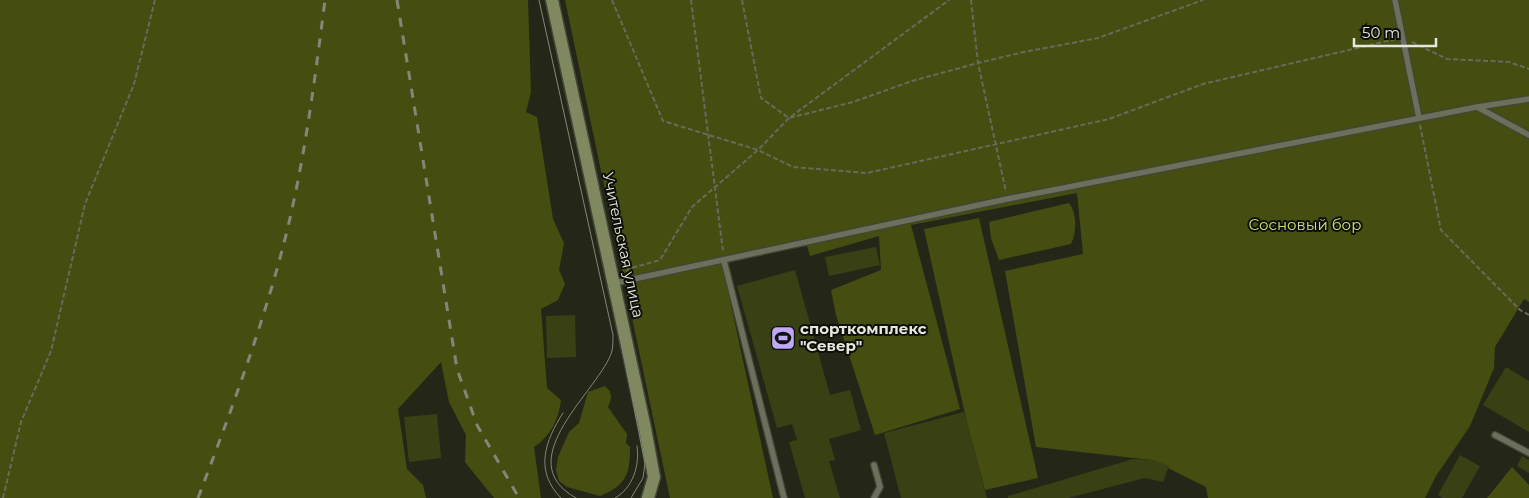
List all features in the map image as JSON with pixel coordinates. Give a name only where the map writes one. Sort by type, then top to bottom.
[{"type":"main road","name":"Учительская улица","points":[[552,0],[619,282],[654,478],[652,496]]},
{"type":"lane","points":[[1395,0],[1419,118]]},
{"type":"lane","points":[[619,282],[1007,199],[1476,106],[1529,100]]},
{"type":"lane","points":[[1476,106],[1529,135]]},
{"type":"lane","points":[[724,261],[784,498]]},
{"type":"lane","points":[[1495,435],[1529,453]]},
{"type":"lane","points":[[874,465],[880,487],[874,498]]},
{"type":"path","points":[[3,498],[21,422],[51,351],[85,204],[134,84],[155,0]]},
{"type":"path","points":[[612,0],[664,121],[758,150],[793,167],[867,173],[1109,119],[1203,84],[1402,37],[1447,59],[1509,62],[1529,69]]},
{"type":"path","points":[[691,0],[724,261]]},
{"type":"path","points":[[742,0],[761,98],[789,118],[853,102],[912,81],[978,63],[1098,38],[1203,0]]},
{"type":"path","points":[[619,282],[628,268],[660,260],[692,206],[758,150],[789,118],[949,0]]},
{"type":"path","points":[[971,0],[978,63],[1007,199]]},
{"type":"path","points":[[1419,118],[1441,230],[1520,310],[1529,316]]},
{"type":"green space","points":[[0,0],[528,0],[531,92],[526,112],[537,117],[553,219],[564,243],[559,270],[565,284],[558,300],[541,309],[547,388],[561,400],[553,427],[545,438],[534,447],[541,498],[494,498],[465,462],[466,435],[449,402],[441,362],[398,409],[407,469],[423,485],[426,498],[0,498]]},
{"type":"green space","name":"Сосновый бор","points":[[565,0],[1529,0],[1529,302],[1524,299],[1495,347],[1494,368],[1470,426],[1436,476],[1425,498],[1208,498],[1206,487],[1152,460],[1036,447],[1005,271],[1083,254],[1077,193],[911,225],[960,409],[875,435],[836,315],[831,290],[881,270],[879,236],[810,256],[807,246],[729,259],[722,264],[773,498],[670,498]]},
{"type":"green space","points":[[1069,203],[1074,212],[1075,223],[1071,244],[999,260],[991,238],[989,222]]},
{"type":"green space","points":[[979,218],[1038,478],[985,490],[967,423],[924,229]]},
{"type":"green space","points":[[605,386],[611,396],[608,407],[627,434],[626,443],[630,447],[630,457],[625,478],[616,488],[600,496],[567,487],[559,481],[556,470],[558,457],[569,432],[579,423],[588,392]]},
{"type":"green space","points":[[1512,467],[1529,485],[1529,498],[1487,498]]},
{"type":"building","points":[[876,247],[880,265],[829,276],[825,257]]},
{"type":"building","name":"спорткомплекс \"Север\"","points":[[795,270],[830,395],[850,390],[861,430],[829,439],[835,460],[829,461],[840,498],[805,498],[789,442],[797,440],[792,424],[777,428],[737,286]]},
{"type":"building","points":[[575,315],[576,357],[547,358],[546,316]]},
{"type":"building","points":[[1506,367],[1529,381],[1529,432],[1483,405]]},
{"type":"building","points":[[964,412],[987,498],[901,498],[884,433]]},
{"type":"building","points":[[437,414],[441,458],[409,462],[404,417]]},
{"type":"building","points":[[1460,455],[1480,466],[1462,498],[1443,498],[1438,495]]},
{"type":"building","points":[[1522,456],[1529,460],[1529,473],[1517,466]]},
{"type":"building","points":[[1133,459],[1154,460],[1169,466],[1163,482],[1145,478],[1068,498],[1008,498],[1008,496]]},
{"type":"tram line","points":[[539,0],[613,335],[612,351],[604,367],[564,424],[554,445],[551,464],[557,482],[576,498]]},
{"type":"tram line","points":[[618,327],[645,463],[643,478],[631,498]]},
{"type":"tram line","points":[[561,498],[547,477],[545,456],[551,434],[563,413]]},
{"type":"tram line","points":[[615,498],[631,482],[634,475],[638,453],[637,446]]},
{"type":"railway","points":[[198,498],[252,349],[280,258],[307,130],[325,0]]},
{"type":"railway","points":[[397,0],[457,369],[477,425],[519,498]]},
{"type":"place","name":"спорткомплекс \"Север\"","points":[[783,338]]}]
